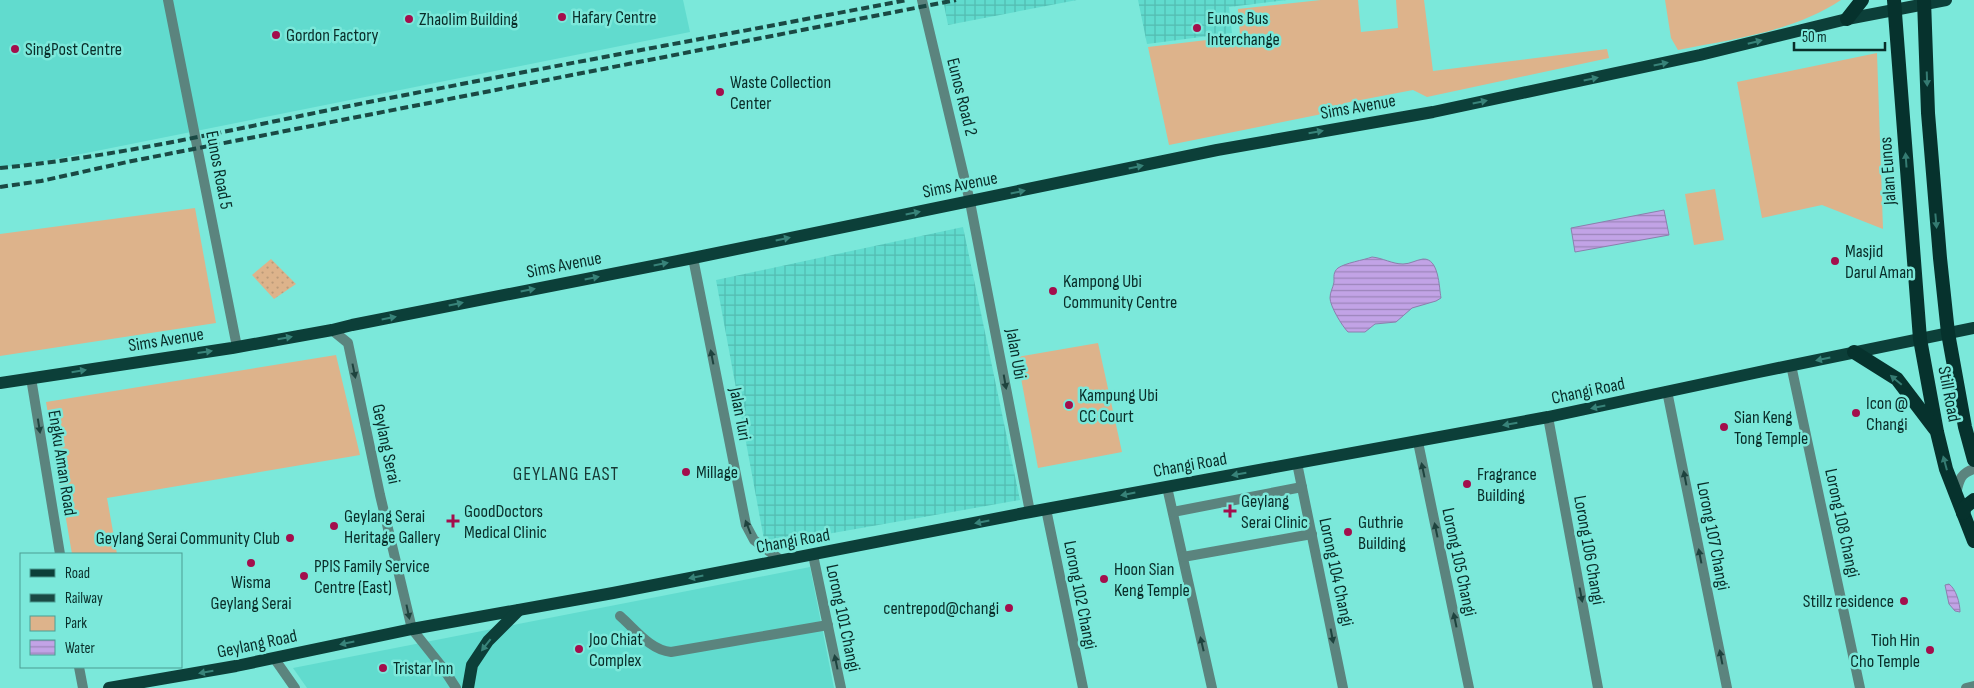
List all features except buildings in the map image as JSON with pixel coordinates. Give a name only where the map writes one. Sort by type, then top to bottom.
[{"type":"highway","points":[[1847,19],[1862,0]]},
{"type":"highway","points":[[1924,2],[1932,172],[1948,333]]},
{"type":"highway","name":"Jalan Eunos","points":[[1894,4],[1920,339]]},
{"type":"highway","name":"Still Road","points":[[1948,333],[1965,427],[1974,460]]},
{"type":"highway","name":"Still Road","points":[[1920,339],[1937,432],[1946,468],[1974,540]]},
{"type":"highway","points":[[1854,352],[1897,379],[1937,432]]},
{"type":"highway","points":[[1963,513],[1966,506],[1974,500]]},
{"type":"main road","name":"Sims Avenue","points":[[0,383],[237,347],[332,330],[970,202],[1217,150],[1432,112],[1521,94],[1700,55],[1847,19],[1894,4],[1946,0]]},
{"type":"main road","name":"Changi Road","points":[[412,629],[782,561],[1046,509],[1548,418],[1667,391],[1974,328]]},
{"type":"main road","points":[[468,688],[472,665],[488,641],[519,610]]},
{"type":"main road","name":"Geylang Road","points":[[109,688],[274,658],[412,629]]},
{"type":"street","name":"Eunos Road 5","points":[[168,0],[237,347]]},
{"type":"street","name":"Eunos Road 2","points":[[922,0],[970,202]]},
{"type":"street","name":"Jalan Ubi","points":[[970,202],[1030,512]]},
{"type":"street","name":"Jalan Turi","points":[[693,258],[746,525],[754,540],[782,561]]},
{"type":"street","name":"Geylang Serai","points":[[332,330],[348,343],[380,495],[412,629]]},
{"type":"street","name":"Lorong 108 Changi","points":[[1791,365],[1860,688]]},
{"type":"street","name":"Engku Aman Road","points":[[31,378],[60,553]]},
{"type":"street","name":"Lorong 107 Changi","points":[[1667,391],[1727,688]]},
{"type":"street","name":"Lorong 106 Changi","points":[[1548,418],[1598,688]]},
{"type":"street","name":"Lorong 105 Changi","points":[[1418,442],[1469,688]]},
{"type":"street","name":"Lorong 104 Changi","points":[[1297,463],[1343,688]]},
{"type":"street","points":[[1956,494],[1960,477],[1974,469]]},
{"type":"street","points":[[1168,487],[1212,688]]},
{"type":"street","points":[[1173,512],[1302,487]]},
{"type":"street","name":"Lorong 102 Changi","points":[[1046,509],[1083,688]]},
{"type":"street","points":[[1183,557],[1312,534]]},
{"type":"street","name":"Lorong 101 Changi","points":[[813,555],[841,688]]},
{"type":"street","points":[[620,616],[649,644],[660,651],[671,652],[828,625]]},
{"type":"street","points":[[412,629],[443,668],[456,688]]},
{"type":"street","points":[[274,658],[295,688]]},
{"type":"street","points":[[79,668],[83,688]]},
{"type":"street","points":[[1966,688],[1974,686]]},
{"type":"shaded area","points":[[0,0],[683,0],[690,32],[56,159],[0,168]]},
{"type":"shaded area","points":[[943,0],[1077,0],[948,25]]},
{"type":"shaded area","name":"Eunos Bus Interchange","points":[[1138,0],[1287,0],[1229,7],[1232,33],[1147,44]]},
{"type":"shaded area","points":[[963,227],[1020,500],[765,545],[716,280]]},
{"type":"shaded area","points":[[810,567],[834,688],[307,688],[293,668]]},
{"type":"green space","points":[[1321,0],[1358,0],[1361,32],[1398,28],[1396,0],[1424,0],[1433,71],[1607,49],[1609,58],[1427,97],[1413,90],[1345,103],[1327,113],[1169,145],[1148,47],[1240,36],[1238,9]]},
{"type":"green space","points":[[1665,0],[1841,0],[1803,20],[1783,27],[1741,38],[1678,50],[1671,38]]},
{"type":"green space","points":[[1877,53],[1883,229],[1822,205],[1762,218],[1737,82]]},
{"type":"green space","points":[[1715,189],[1724,240],[1694,245],[1685,194]]},
{"type":"green space","points":[[195,208],[216,323],[0,356],[0,234]]},
{"type":"green space","points":[[271,259],[296,284],[274,299],[252,275]]},
{"type":"green space","name":"Kampung Ubi CC Court","points":[[1098,343],[1122,452],[1038,468],[1017,357]]},
{"type":"green space","points":[[336,355],[360,455],[107,498],[117,553],[72,553],[46,402]]},
{"type":"water","points":[[1664,210],[1669,235],[1575,252],[1571,228]]},
{"type":"water","points":[[1372,257],[1403,264],[1423,259],[1428,260],[1435,268],[1441,298],[1412,308],[1396,322],[1375,324],[1365,332],[1348,332],[1337,316],[1331,302],[1330,296],[1334,276],[1336,270],[1341,266]]},
{"type":"water","points":[[1949,584],[1957,596],[1960,612],[1955,611],[1949,604],[1945,585]]},
{"type":"railway","points":[[0,168],[93,156],[185,140],[436,89],[907,0]]},
{"type":"railway","points":[[0,187],[41,181],[132,161],[956,0]]},
{"type":"place","name":"Hafary Centre","points":[[562,17]]},
{"type":"place","name":"Zhaolim Building","points":[[409,19]]},
{"type":"place","name":"Eunos Bus Interchange","points":[[1197,28]]},
{"type":"place","name":"Gordon Factory","points":[[276,35]]},
{"type":"place","name":"SingPost Centre","points":[[15,49]]},
{"type":"place","name":"Waste Collection Center","points":[[720,92]]},
{"type":"place","name":"Masjid Darul Aman","points":[[1835,261]]},
{"type":"place","name":"Kampong Ubi Community Centre","points":[[1053,291]]},
{"type":"place","name":"Kampung Ubi CC Court","points":[[1069,405]]},
{"type":"place","name":"Icon @ Changi","points":[[1856,413]]},
{"type":"place","name":"Sian Keng Tong Temple","points":[[1724,427]]},
{"type":"place","name":"Millage","points":[[686,472]]},
{"type":"place","name":"Fragrance Building","points":[[1467,484]]},
{"type":"place","name":"Geylang Serai Clinic","points":[[1230,511]]},
{"type":"place","name":"GoodDoctors Medical Clinic","points":[[453,521]]},
{"type":"place","name":"Geylang Serai Heritage Gallery","points":[[334,526]]},
{"type":"place","name":"Guthrie Building","points":[[1348,532]]},
{"type":"place","name":"Geylang Serai Community Club","points":[[290,538]]},
{"type":"place","name":"Wisma Geylang Serai","points":[[251,563]]},
{"type":"place","name":"PPIS Family Service Centre (East)","points":[[304,576]]},
{"type":"place","name":"Hoon Sian Keng Temple","points":[[1104,579]]},
{"type":"place","name":"Stillz residence","points":[[1904,601]]},
{"type":"place","name":"centrepod@changi","points":[[1009,608]]},
{"type":"place","name":"Joo Chiat Complex","points":[[579,649]]},
{"type":"place","name":"Tioh Hin Cho Temple","points":[[1930,650]]},
{"type":"place","name":"Tristar Inn","points":[[383,668]]},
{"type":"district","name":"GEYLANG EAST","points":[[566,474]]}]
